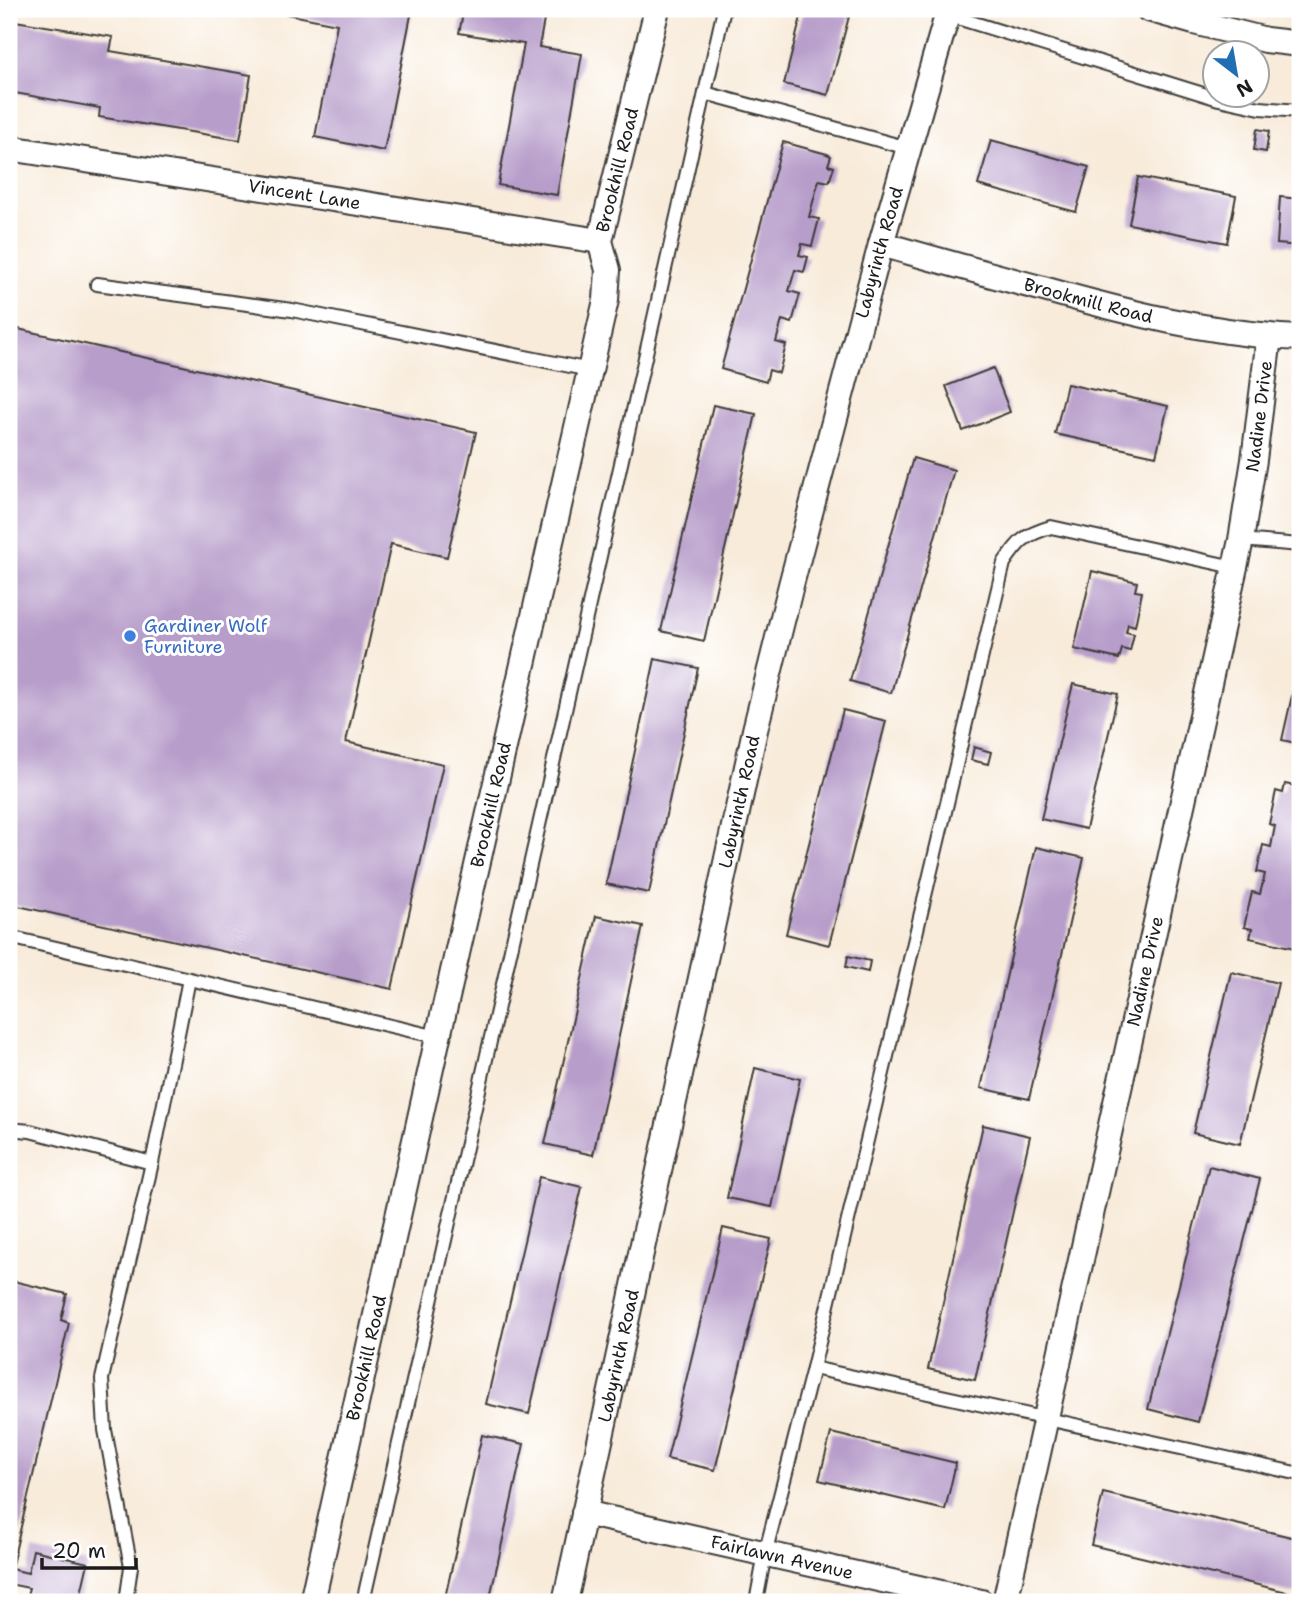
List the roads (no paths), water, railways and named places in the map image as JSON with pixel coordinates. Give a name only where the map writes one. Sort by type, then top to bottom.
[{"type":"street","name":"Brookhill Road","points":[[312,1602],[590,370],[607,290],[608,270],[600,241],[657,9]]},
{"type":"street","points":[[1148,9],[1266,40],[1300,44]]},
{"type":"street","name":"Labyrinth Road","points":[[565,1602],[755,730],[881,244],[948,12]]},
{"type":"street","name":"Vincent Lane","points":[[9,148],[600,241]]},
{"type":"street","name":"Brookmill Road","points":[[881,244],[1145,317],[1269,337],[1300,338]]},
{"type":"street","name":"Nadine Drive","points":[[1005,1602],[1241,540],[1269,337]]},
{"type":"street","name":"Fairlawn Avenue","points":[[584,1513],[981,1602]]},
{"type":"lane","points":[[363,1602],[724,9]]},
{"type":"lane","points":[[948,12],[1219,99],[1260,108],[1300,111]]},
{"type":"lane","points":[[705,93],[908,148]]},
{"type":"lane","points":[[97,284],[292,310],[590,370]]},
{"type":"lane","points":[[756,1602],[765,1554],[813,1368],[1004,563],[1016,546],[1031,533],[1051,527],[1234,567]]},
{"type":"lane","points":[[1241,540],[1300,545]]},
{"type":"lane","points":[[9,937],[438,1037]]},
{"type":"lane","points":[[126,1602],[131,1567],[105,1430],[102,1380],[152,1163],[189,979]]},
{"type":"lane","points":[[9,1129],[30,1131],[152,1163]]},
{"type":"lane","points":[[813,1368],[1300,1474]]},
{"type":"place","name":"Gardiner Wolf Furniture","points":[[130,636]]}]
